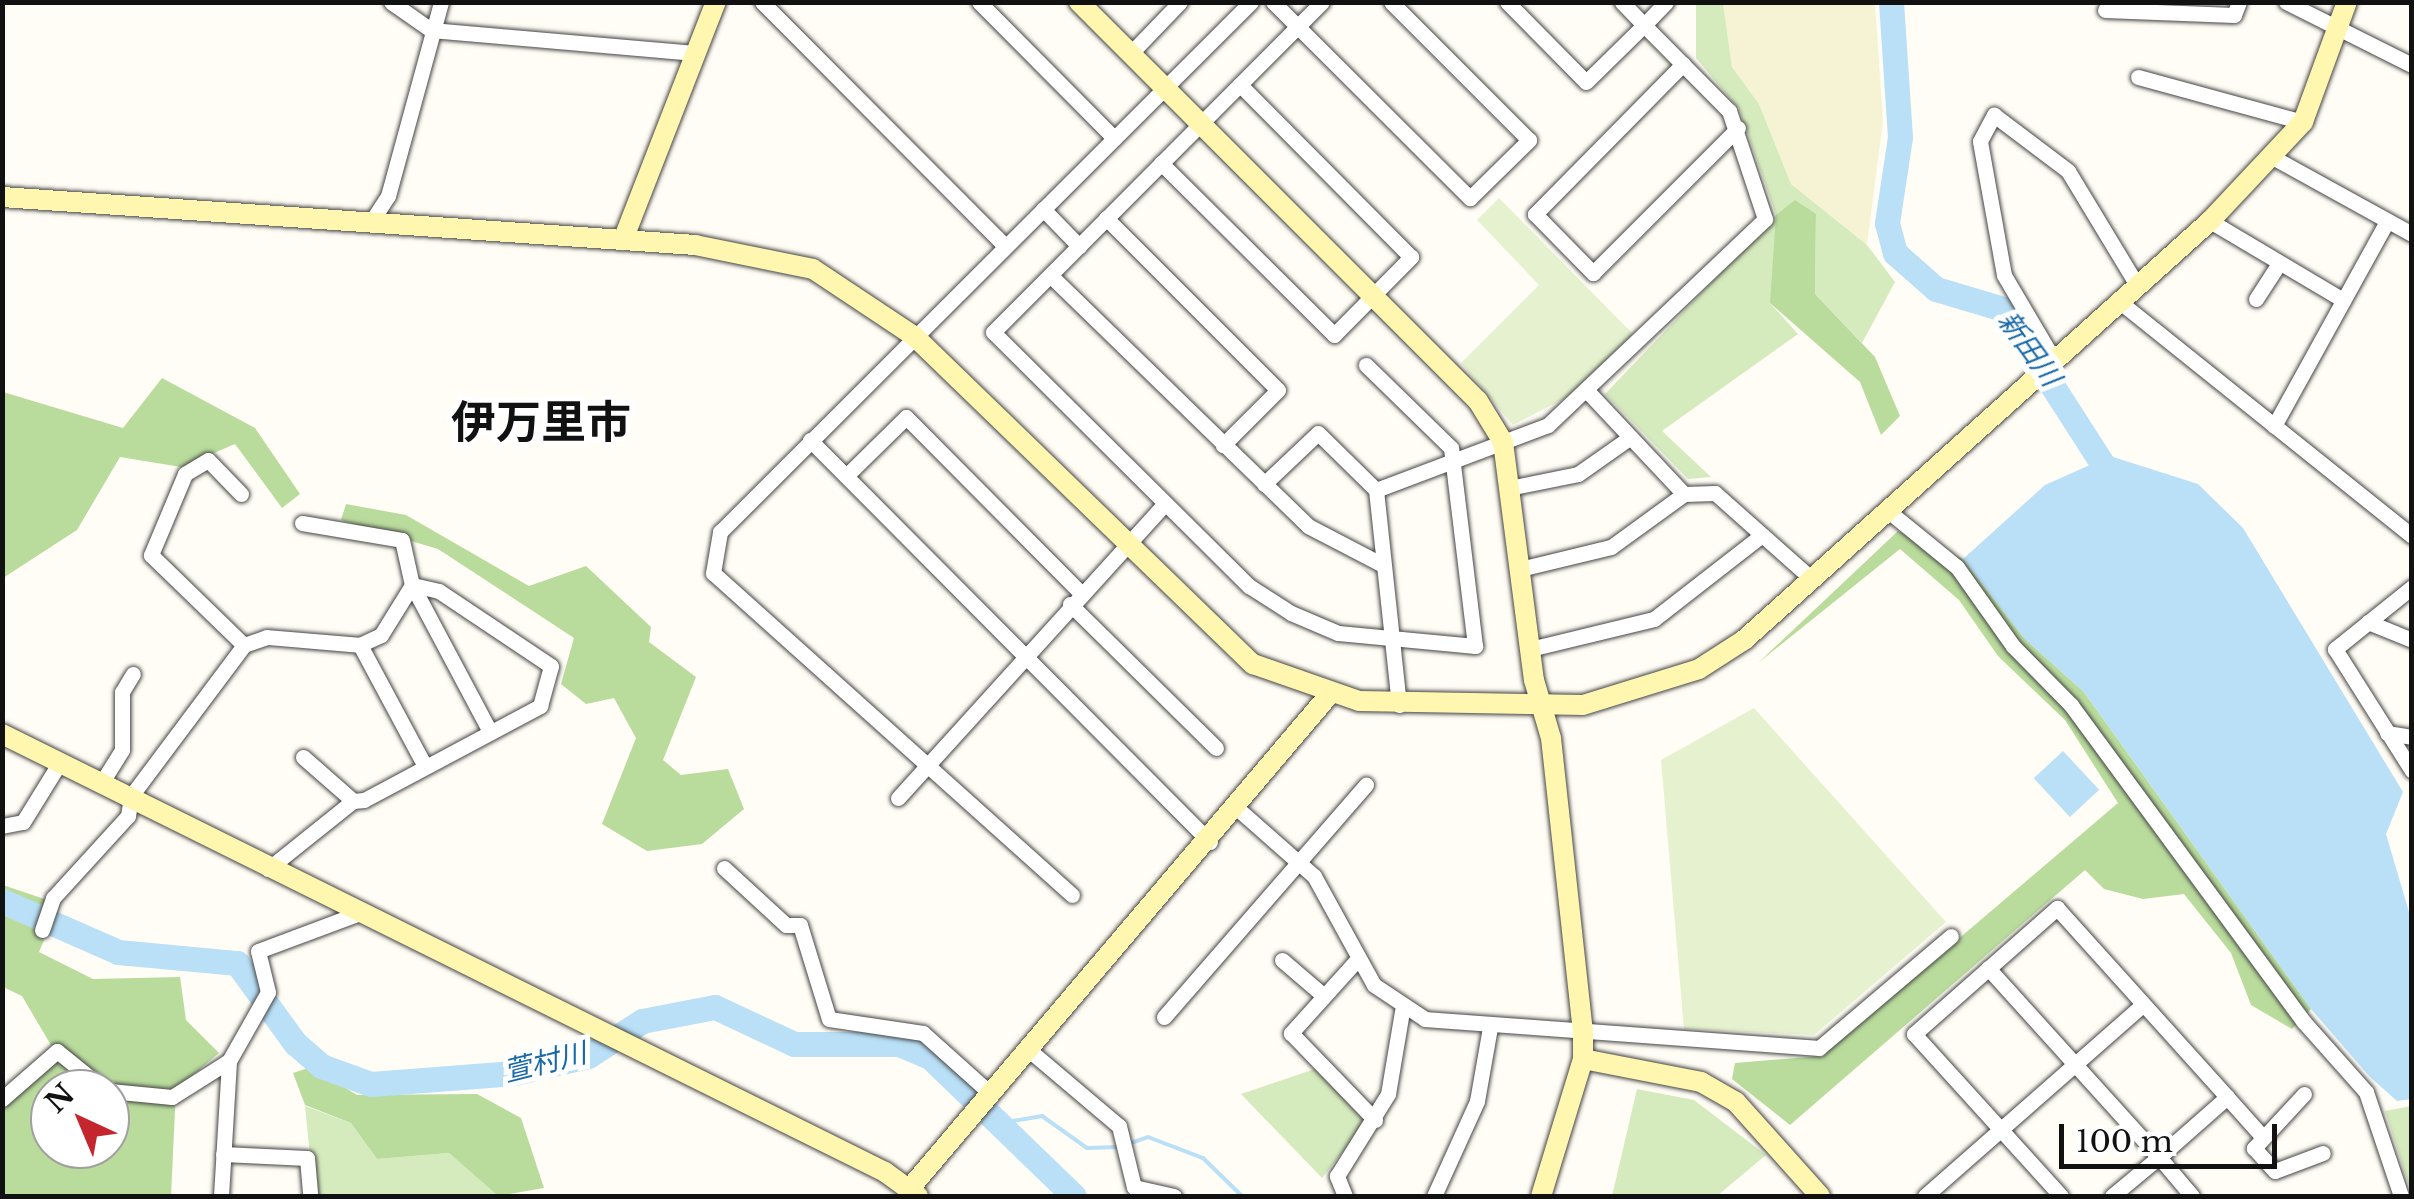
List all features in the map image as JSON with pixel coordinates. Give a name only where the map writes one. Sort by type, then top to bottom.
[{"type":"street","points":[[391,2],[431,30],[695,52]]},
{"type":"street","points":[[370,222],[388,196],[441,2]]},
{"type":"street","points":[[623,240],[716,2]]},
{"type":"street","points":[[762,2],[1005,246]]},
{"type":"street","points":[[980,2],[1114,138]]},
{"type":"street","points":[[1078,2],[1478,401],[1504,442],[1582,1031],[1583,1059],[1541,1196]]},
{"type":"street","points":[[1130,54],[1174,9],[1156,2]]},
{"type":"street","points":[[1072,896],[929,762],[713,573],[720,532],[1251,2]]},
{"type":"street","points":[[1272,2],[1470,198],[1529,140],[1390,2]]},
{"type":"street","points":[[1322,2],[993,332],[1165,504],[1291,613],[1390,642],[1475,646],[1454,460],[1366,365]]},
{"type":"street","points":[[1506,2],[1586,82],[1666,2]]},
{"type":"street","points":[[1376,490],[1504,442],[1590,394],[1765,219],[1738,128],[1622,2]]},
{"type":"street","points":[[2105,10],[2234,15],[2239,2]]},
{"type":"street","points":[[2286,2],[2344,27],[2412,65]]},
{"type":"street","points":[[2,197],[748,250],[813,269],[914,336],[1126,546],[1253,664],[1329,695],[1399,705],[1541,705],[1642,691],[1699,669],[1812,579],[2276,159],[2304,122],[2344,27],[2347,2]]},
{"type":"street","points":[[1683,64],[1535,214],[1593,272],[1738,128]]},
{"type":"street","points":[[2138,77],[2304,122]]},
{"type":"street","points":[[1161,164],[1334,335],[1412,257],[1240,84]]},
{"type":"street","points":[[2054,360],[2004,275],[1980,141],[1994,115],[2068,171],[2138,285]]},
{"type":"street","points":[[2276,159],[2412,234]]},
{"type":"street","points":[[1043,209],[1079,246]]},
{"type":"street","points":[[1106,218],[1278,390],[1223,445]]},
{"type":"street","points":[[2210,220],[2278,265],[2343,300]]},
{"type":"street","points":[[2274,426],[2387,221]]},
{"type":"street","points":[[2256,299],[2278,265]]},
{"type":"street","points":[[1050,274],[1308,526],[1382,564]]},
{"type":"street","points":[[2120,302],[2407,533],[2412,514]]},
{"type":"street","points":[[1590,394],[1684,494]]},
{"type":"street","points":[[846,476],[906,417],[1216,748]]},
{"type":"street","points":[[1264,484],[1318,432],[1376,490],[1399,705]]},
{"type":"street","points":[[1509,488],[1578,474],[1629,438]]},
{"type":"street","points":[[810,440],[1210,842]]},
{"type":"street","points":[[241,494],[208,460],[185,474],[152,554],[244,645]]},
{"type":"street","points":[[1520,569],[1612,546],[1684,494],[1715,493],[1812,579]]},
{"type":"street","points":[[898,798],[1023,653],[1165,504]]},
{"type":"street","points":[[1887,510],[1957,567],[2013,646],[2071,705],[2303,1021],[2366,1092],[2401,1196]]},
{"type":"street","points":[[302,523],[402,540],[412,585],[490,732]]},
{"type":"street","points":[[1530,649],[1654,619],[1762,535]]},
{"type":"street","points":[[42,930],[53,898],[128,816],[131,796],[244,645],[267,637],[360,645],[381,635],[412,585]]},
{"type":"street","points":[[268,870],[352,801],[540,706],[551,666],[439,591],[412,585]]},
{"type":"street","points":[[2412,588],[2335,649],[2412,771]]},
{"type":"street","points":[[2368,622],[2412,640]]},
{"type":"street","points":[[360,645],[425,766]]},
{"type":"street","points":[[102,782],[122,750],[122,692],[133,674]]},
{"type":"street","points":[[2,734],[914,1192],[968,1120],[1210,842],[1329,695]]},
{"type":"street","points":[[2386,733],[2412,737]]},
{"type":"street","points":[[303,756],[352,801]]},
{"type":"street","points":[[2,826],[23,822],[60,762]]},
{"type":"street","points":[[1164,1016],[1366,785]]},
{"type":"street","points":[[1238,809],[1300,860],[1355,962],[1402,1011],[1490,1027],[1819,1048],[1952,936]]},
{"type":"street","points":[[724,868],[786,925],[800,926],[829,1019],[924,1032],[991,1094]]},
{"type":"street","points":[[2060,1196],[1914,1034],[2057,908],[2140,1006],[2260,1134]]},
{"type":"street","points":[[130,1092],[172,1097],[229,1061],[259,1018],[268,992],[255,961],[266,943],[357,914]]},
{"type":"street","points":[[1282,960],[1324,996]]},
{"type":"street","points":[[1355,962],[1291,1033],[1375,1120]]},
{"type":"street","points":[[1988,968],[2192,1196]]},
{"type":"street","points":[[1935,1193],[2140,1006]]},
{"type":"street","points":[[1346,1196],[1337,1176],[1375,1120],[1402,1011]]},
{"type":"street","points":[[1434,1196],[1476,1101],[1490,1027]]},
{"type":"street","points":[[36,1069],[57,1050],[81,1069]]},
{"type":"street","points":[[1029,1050],[1119,1126],[1134,1187],[1174,1196]]},
{"type":"street","points":[[1583,1059],[1700,1082],[1736,1102],[1820,1196]]},
{"type":"street","points":[[221,1196],[229,1061]]},
{"type":"street","points":[[2,1099],[30,1074]]},
{"type":"street","points":[[2304,1094],[2260,1134],[2254,1148],[2275,1171],[2323,1153]]},
{"type":"street","points":[[2112,1196],[2227,1096]]},
{"type":"street","points":[[223,1154],[308,1158],[310,1196]]},
{"type":"shaded area","points":[[1723,3],[1875,3],[1883,121],[1867,245],[1791,184],[1759,104],[1732,67]]},
{"type":"green space","points":[[1696,3],[1723,3],[1732,67],[1759,104],[1791,184],[1867,245],[1895,282],[1862,343],[1815,294],[1816,214],[1770,303],[1798,334],[1662,431],[1711,477],[1688,479],[1605,394],[1776,215],[1739,109],[1696,58]]},
{"type":"green space","points":[[1499,198],[1635,336],[1579,391],[1513,425],[1461,363],[1539,285],[1477,220]]},
{"type":"green space","points":[[1795,200],[1816,214],[1815,294],[1875,357],[1900,416],[1881,435],[1860,382],[1770,303],[1776,215]]},
{"type":"green space","points":[[162,378],[255,428],[300,494],[282,508],[235,444],[181,467],[120,457],[77,530],[3,578],[3,392],[123,428]]},
{"type":"green space","points":[[346,504],[406,515],[529,586],[586,566],[651,627],[649,642],[696,677],[663,760],[681,775],[728,769],[744,809],[702,844],[647,851],[602,824],[636,738],[614,698],[586,704],[561,684],[574,638],[438,549],[341,520]]},
{"type":"green space","points":[[1898,531],[1963,559],[2024,638],[2084,692],[2311,1009],[2292,1029],[2251,1005],[2231,953],[2184,894],[2143,899],[2104,889],[2085,870],[1790,1125],[1732,1079],[1735,1063],[1821,1056],[2118,803],[2065,720],[1998,656],[1959,600],[1900,549],[1758,663]]},
{"type":"green space","points":[[1754,708],[1946,922],[1814,1035],[1684,1029],[1661,760]]},
{"type":"green space","points":[[3,885],[59,904],[39,952],[93,979],[180,977],[186,1020],[219,1053],[176,1089],[171,1196],[3,1196],[2,1109],[30,1083],[30,1169],[130,1169],[130,1069],[45,1069],[58,1057],[22,996],[3,987]]},
{"type":"green space","points":[[311,1067],[357,1095],[477,1094],[521,1118],[544,1188],[498,1196],[449,1153],[377,1159],[351,1123],[305,1105],[293,1073]]},
{"type":"green space","points":[[1315,1069],[1366,1122],[1322,1178],[1241,1094]]},
{"type":"green space","points":[[1637,1089],[1694,1100],[1766,1155],[1717,1196],[1612,1196]]},
{"type":"green space","points":[[305,1106],[351,1123],[377,1159],[449,1153],[498,1196],[314,1196]]},
{"type":"green space","points":[[2412,1106],[2411,1192],[2385,1111]]},
{"type":"water","points":[[2110,456],[2198,484],[2243,528],[2403,792],[2386,834],[2411,919],[2411,1099],[2397,1101],[2370,1077],[2311,1009],[2084,692],[2024,638],[1963,559],[2045,485]]},
{"type":"water","points":[[2063,751],[2099,790],[2070,817],[2034,778]]},
{"type":"waterway","name":"新田川","points":[[1891,2],[1900,137],[1887,223],[1895,253],[1936,289],[2003,309],[2116,485]]},
{"type":"waterway","name":"萱村川","points":[[2,901],[118,952],[237,963],[295,1043],[321,1066],[371,1084],[514,1073],[588,1056],[642,1021],[715,1007],[794,1044],[899,1044],[930,1057],[1074,1196]]},
{"type":"waterway","points":[[1001,1123],[1042,1116],[1087,1148],[1119,1147]]},
{"type":"waterway","points":[[1128,1144],[1148,1137],[1203,1158],[1242,1196]]},
{"type":"district","name":"伊万里市","points":[[541,423]]}]
